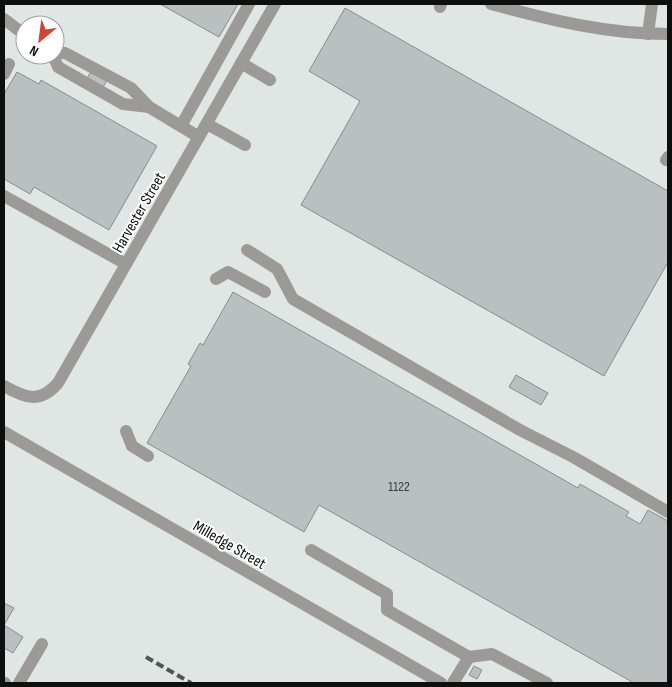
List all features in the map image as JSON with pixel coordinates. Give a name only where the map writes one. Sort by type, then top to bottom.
[{"type":"street","points":[[181,126],[248,4]]},
{"type":"street","name":"Harvester Street","points":[[4,386],[20,395],[36,398],[51,391],[58,383],[276,4]]},
{"type":"street","points":[[491,4],[525,8],[560,23],[648,34],[668,34]]},
{"type":"street","points":[[648,34],[652,4]]},
{"type":"street","points":[[4,19],[15,27]]},
{"type":"street","points":[[65,54],[131,88],[149,108],[199,137]]},
{"type":"street","points":[[241,63],[270,80]]},
{"type":"street","points":[[57,65],[123,104],[149,108]]},
{"type":"street","points":[[207,124],[245,145]]},
{"type":"street","points":[[4,196],[126,264]]},
{"type":"street","points":[[247,250],[277,269],[292,299],[520,430],[575,458],[668,512]]},
{"type":"street","points":[[216,279],[228,272],[265,292]]},
{"type":"street","name":"Milledge Street","points":[[4,432],[441,683]]},
{"type":"street","points":[[126,432],[132,446],[148,456]]},
{"type":"street","points":[[311,550],[387,594],[386,610],[468,657],[492,654],[547,683]]},
{"type":"street","points":[[19,683],[42,644]]},
{"type":"street","points":[[453,683],[468,657]]},
{"type":"building","points":[[160,4],[238,4],[219,37]]},
{"type":"building","points":[[345,8],[668,191],[668,262],[604,376],[301,205],[360,101],[309,71]]},
{"type":"building","points":[[92,70],[107,80],[103,87],[87,78]]},
{"type":"building","points":[[17,72],[39,84],[41,80],[157,146],[109,230],[34,187],[30,194],[4,179],[4,94]]},
{"type":"building","points":[[233,292],[578,488],[580,484],[629,512],[626,516],[640,524],[648,510],[668,521],[668,683],[634,683],[319,505],[304,532],[147,443],[191,366],[188,364],[200,343],[203,345]]},
{"type":"building","points":[[516,375],[548,393],[541,405],[509,387]]},
{"type":"building","points":[[4,603],[14,608],[4,625]]},
{"type":"building","points":[[4,625],[23,637],[13,653],[4,648]]},
{"type":"building","points":[[474,666],[482,670],[477,679],[469,675]]},
{"type":"railway","points":[[146,657],[191,683]]}]
